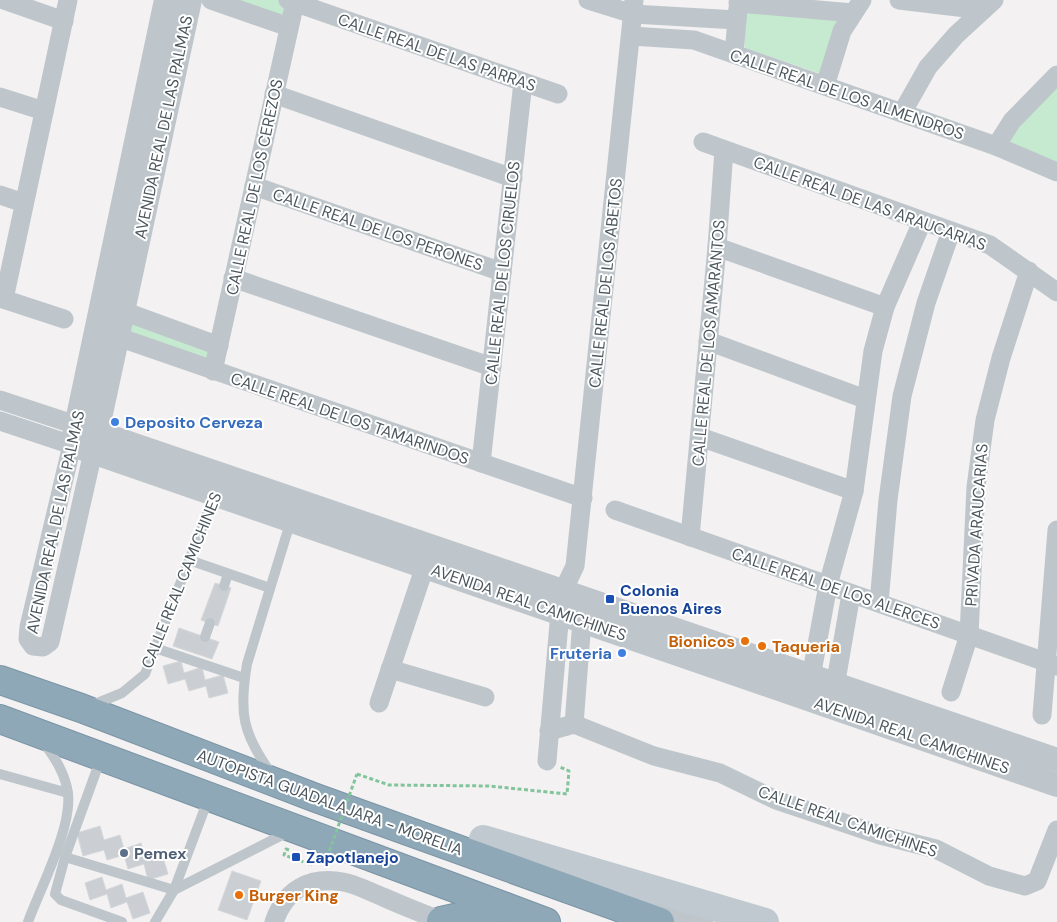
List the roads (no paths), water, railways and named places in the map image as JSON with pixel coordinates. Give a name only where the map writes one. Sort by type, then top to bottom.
[{"type":"highway","name":"AUTOPISTA GUADALAJARA - MORELIA","points":[[0,680],[81,708],[316,798],[660,922]]},
{"type":"highway","points":[[0,720],[209,797],[294,840],[527,916]]},
{"type":"highway","points":[[316,798],[406,817],[483,839]]},
{"type":"highway","points":[[442,921],[527,916]]},
{"type":"main road","points":[[483,839],[765,922]]},
{"type":"street","points":[[4,0],[64,21]]},
{"type":"street","points":[[64,320],[2,298],[68,0]]},
{"type":"street","name":"AVENIDA REAL DE LAS PALMAS","points":[[166,0],[130,225],[85,439],[50,642],[43,647],[33,646],[28,639],[29,627],[85,439],[118,337],[123,311],[130,225],[190,0]]},
{"type":"street","points":[[211,0],[289,27]]},
{"type":"street","points":[[588,0],[634,7],[858,7]]},
{"type":"street","points":[[900,0],[988,5]]},
{"type":"street","name":"CALLE REAL DE LOS CEREZOS","points":[[213,371],[289,27],[291,1]]},
{"type":"street","name":"CALLE REAL DE LAS PARRAS","points":[[291,1],[558,94]]},
{"type":"street","points":[[902,113],[928,67],[956,35],[988,5]]},
{"type":"street","name":"CALLE REAL DE LOS ABETOS","points":[[546,761],[549,732],[572,605],[634,7]]},
{"type":"street","points":[[734,54],[738,7]]},
{"type":"street","points":[[825,86],[842,30],[858,7]]},
{"type":"street","name":"CALLE REAL DE LOS ALMENDROS","points":[[631,36],[694,40],[996,146],[1057,172]]},
{"type":"street","points":[[996,146],[1012,121],[1057,75]]},
{"type":"street","name":"CALLE REAL DE LOS CIRUELOS","points":[[482,463],[523,82]]},
{"type":"street","points":[[274,94],[513,178]]},
{"type":"street","points":[[0,97],[44,111]]},
{"type":"street","name":"CALLE REAL DE LAS ARAUCARIAS","points":[[703,142],[990,246],[1057,292]]},
{"type":"street","name":"CALLE REAL DE LOS AMARANTOS","points":[[690,537],[717,247],[724,150]]},
{"type":"street","name":"CALLE REAL DE LOS PERONES","points":[[254,186],[502,272]]},
{"type":"street","points":[[0,195],[24,203]]},
{"type":"street","points":[[811,677],[828,585],[854,491],[865,399],[884,307],[922,222]]},
{"type":"street","points":[[879,603],[888,500],[902,396],[926,303],[951,231]]},
{"type":"street","points":[[717,247],[884,307]]},
{"type":"street","name":"PRIVADA ARAUCARIAS","points":[[952,692],[969,635],[977,471],[985,420],[1001,358],[1029,271]]},
{"type":"street","points":[[233,278],[492,367]]},
{"type":"street","points":[[123,311],[219,346]]},
{"type":"street","name":"CALLE REAL DE LOS TAMARINDOS","points":[[118,337],[583,498]]},
{"type":"street","points":[[708,341],[865,399]]},
{"type":"street","name":"AVENIDA REAL CAMICHINES","points":[[0,400],[85,439],[834,696],[1057,785]]},
{"type":"street","name":"AVENIDA REAL CAMICHINES","points":[[0,421],[85,439]]},
{"type":"street","points":[[700,437],[854,491]]},
{"type":"street","name":"AVENIDA REAL CAMICHINES","points":[[294,510],[425,566],[572,605],[811,677],[834,696],[1057,760]]},
{"type":"street","name":"CALLE REAL DE LOS ALERCES","points":[[615,510],[1052,664]]},
{"type":"street","points":[[1042,714],[1052,664],[1057,530]]},
{"type":"street","points":[[379,703],[425,566]]},
{"type":"street","points":[[834,696],[851,594]]},
{"type":"street","name":"CALLE REAL DE LOS ABETOS","points":[[572,605],[574,724]]},
{"type":"street","points":[[390,669],[485,697]]},
{"type":"street","points":[[549,732],[574,724]]},
{"type":"street","name":"CALLE REAL CAMICHINES","points":[[574,724],[654,756],[720,773],[776,800],[880,835],[936,849],[989,876],[1018,885],[1025,886],[1037,881],[1057,830]]},
{"type":"street","points":[[483,839],[701,922]]},
{"type":"street","points":[[274,922],[279,907],[291,893],[324,872],[344,882],[442,921]]},
{"type":"lane","name":"CALLE REAL CAMICHINES","points":[[81,708],[110,700],[134,685],[145,674],[219,484]]},
{"type":"lane","points":[[280,784],[261,758],[246,731],[242,706],[244,678],[294,510]]},
{"type":"lane","points":[[189,560],[270,588]]},
{"type":"lane","points":[[224,586],[228,574]]},
{"type":"lane","points":[[206,637],[210,623]]},
{"type":"lane","points":[[155,648],[198,659],[244,678]]},
{"type":"lane","points":[[28,922],[66,822],[68,793],[60,770],[38,734]]},
{"type":"lane","points":[[102,757],[55,889],[58,897],[122,922]]},
{"type":"lane","points":[[0,774],[68,793]]},
{"type":"lane","points":[[155,922],[174,890],[209,797]]},
{"type":"lane","points":[[65,857],[174,890],[294,840]]},
{"type":"place","name":"Deposito Cerveza","points":[[115,422]]},
{"type":"place","name":"Colonia Buenos Aires","points":[[610,599]]},
{"type":"place","name":"Bionicos","points":[[745,641]]},
{"type":"place","name":"Taqueria","points":[[762,646]]},
{"type":"place","name":"Fruteria","points":[[622,653]]},
{"type":"place","name":"Pemex","points":[[124,853]]},
{"type":"place","name":"Zapotlanejo","points":[[296,857]]},
{"type":"place","name":"Burger King","points":[[239,895]]}]
